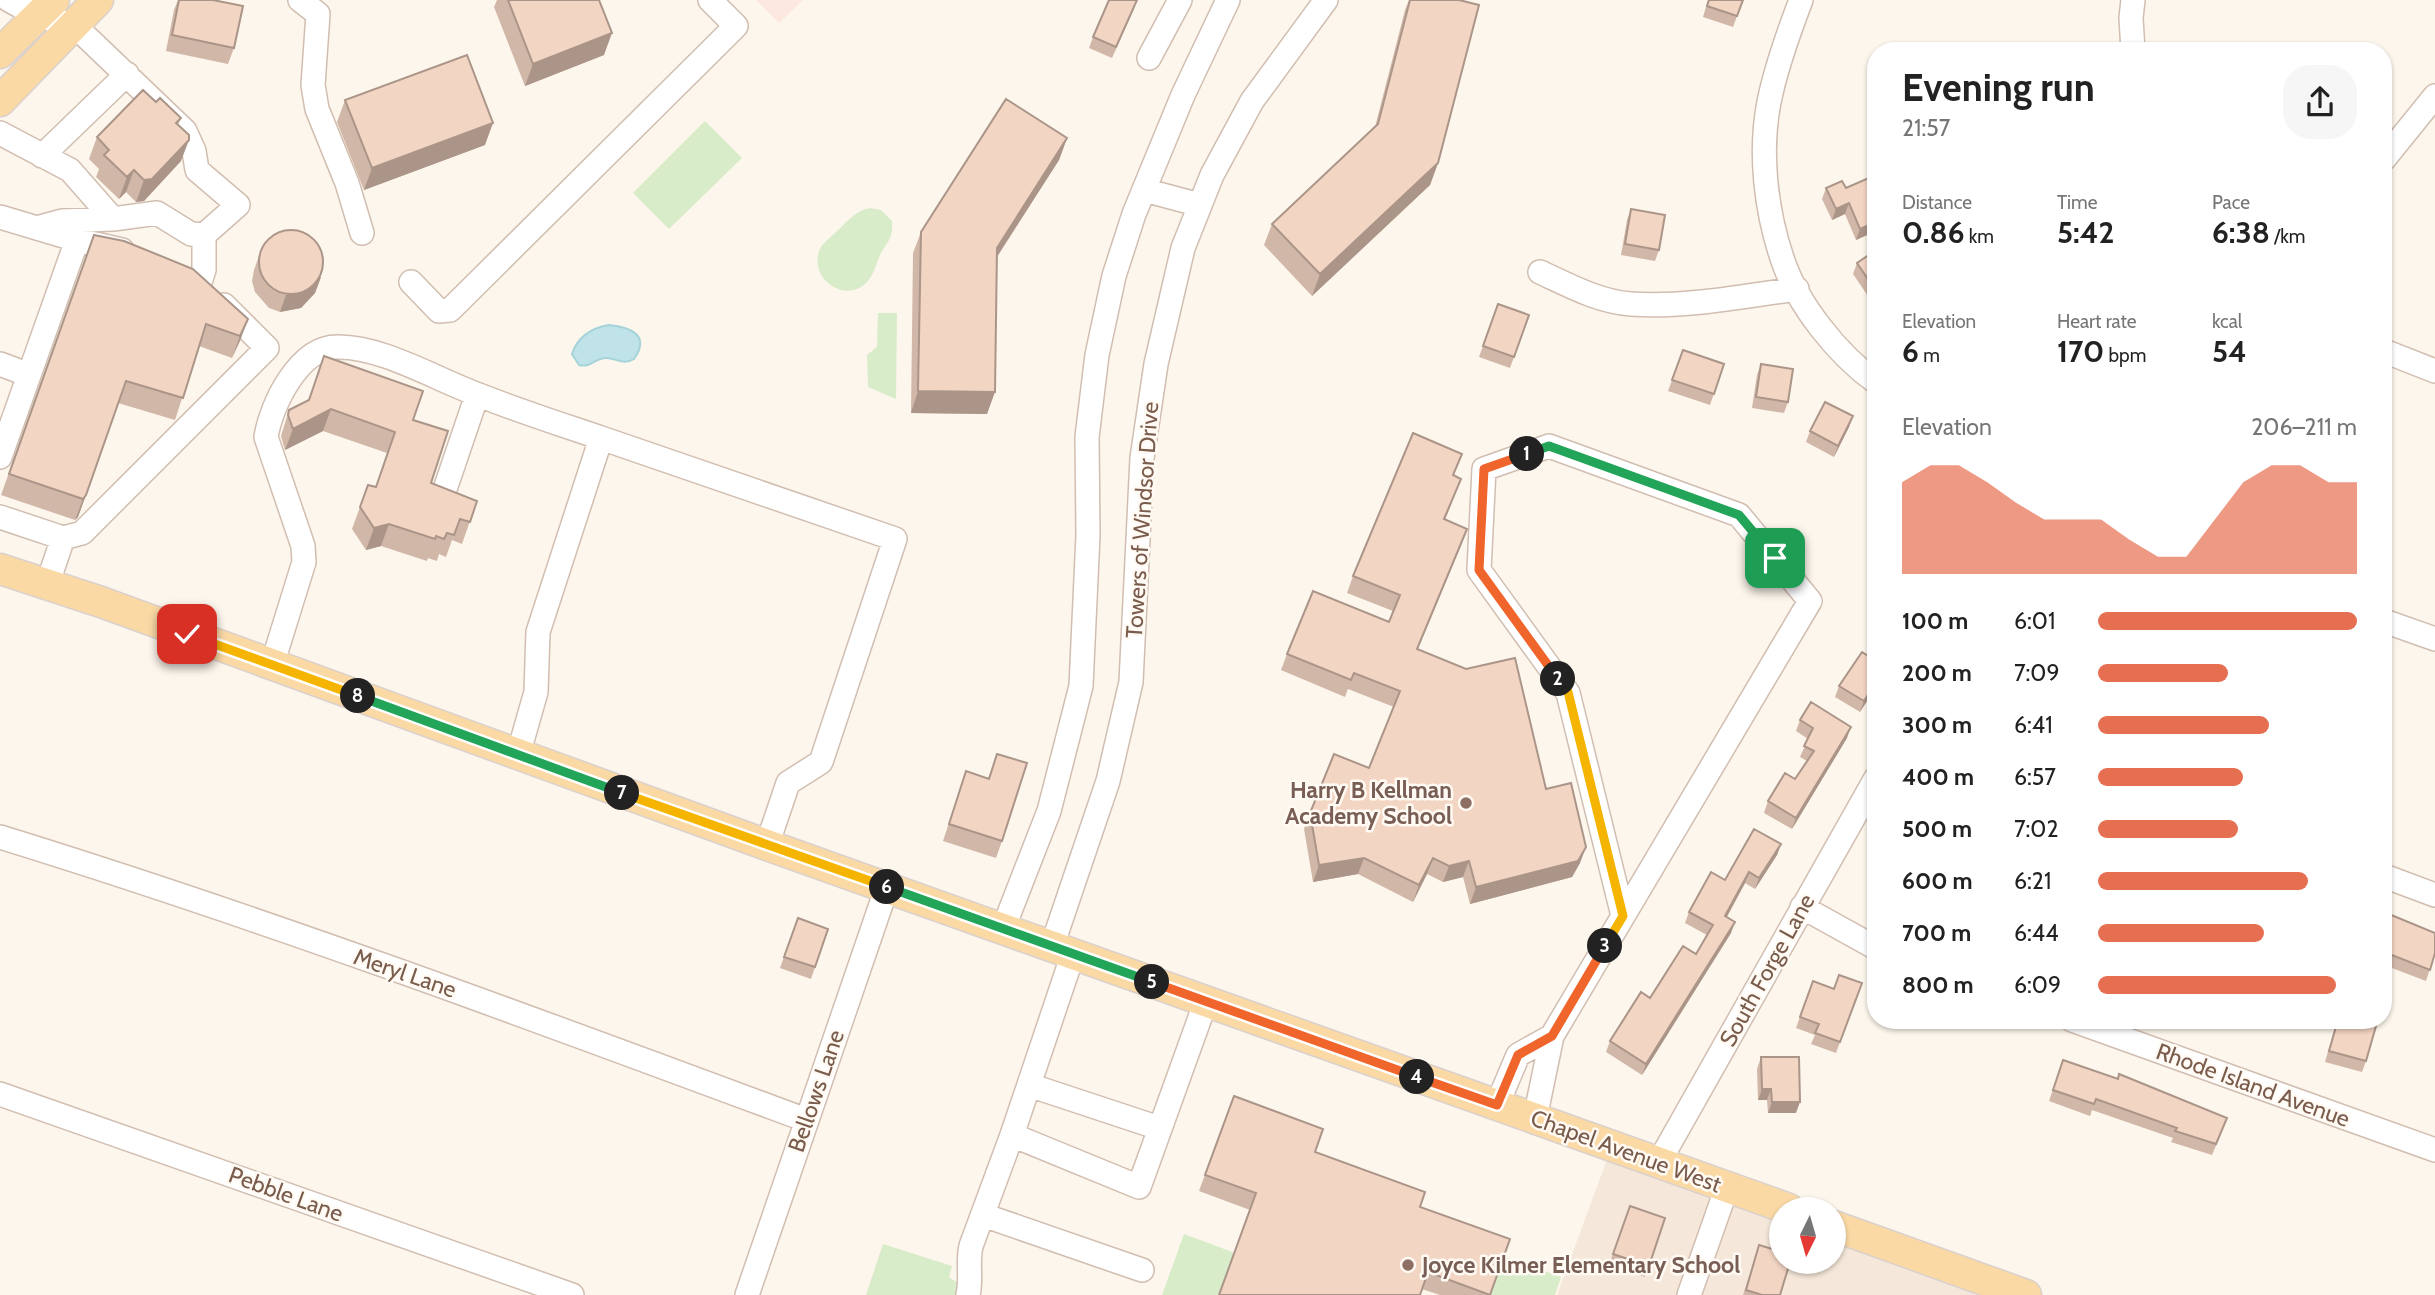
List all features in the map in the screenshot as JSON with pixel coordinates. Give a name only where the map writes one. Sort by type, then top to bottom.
[{"type":"main road","points":[[0,101],[98,0]]},
{"type":"main road","points":[[0,53],[46,8]]},
{"type":"main road","name":"Chapel Avenue West","points":[[0,569],[1769,1202]]},
{"type":"main road","points":[[1846,1230],[2026,1295]]},
{"type":"street","points":[[9,0],[46,8],[74,25],[185,131],[194,151],[197,170],[238,205],[204,235],[191,234],[157,213],[113,219],[62,221],[37,228]]},
{"type":"street","points":[[299,0],[318,13],[313,85],[317,109],[347,183],[362,233]]},
{"type":"street","points":[[411,282],[439,312],[450,310],[736,26],[710,0]]},
{"type":"street","points":[[1149,58],[1180,0]]},
{"type":"street","points":[[1003,929],[1049,811],[1081,686],[1088,535],[1087,437],[1097,355],[1114,276],[1144,190],[1183,95],[1228,0]]},
{"type":"street","name":"Towers of Windsor Drive","points":[[968,1295],[971,1246],[1029,1085],[1124,719],[1131,682],[1142,458],[1156,363],[1183,248],[1213,175],[1252,101],[1326,0]]},
{"type":"street","points":[[1801,0],[1778,62],[1768,105],[1764,158],[1771,211],[1783,261],[1797,289],[1835,346],[1867,374]]},
{"type":"street","points":[[2132,42],[2133,0]]},
{"type":"street","points":[[42,156],[127,74]]},
{"type":"street","points":[[2392,149],[2435,96]]},
{"type":"street","points":[[0,133],[70,170],[113,219]]},
{"type":"street","points":[[1144,190],[1200,205]]},
{"type":"street","points":[[0,217],[77,240],[144,254]]},
{"type":"street","points":[[200,282],[204,270],[204,235]]},
{"type":"street","points":[[0,457],[77,240]]},
{"type":"street","points":[[0,517],[63,538],[82,533],[267,348],[200,282],[177,271]]},
{"type":"street","points":[[1540,272],[1583,291],[1629,304],[1691,302],[1797,289]]},
{"type":"street","points":[[272,665],[304,562],[303,545],[266,438],[269,419],[300,364],[318,352],[335,346],[365,351],[418,369],[477,395],[895,539],[821,762],[788,783],[767,845]]},
{"type":"street","points":[[2392,354],[2435,371]]},
{"type":"street","points":[[0,364],[29,375]]},
{"type":"street","points":[[442,498],[477,395]]},
{"type":"street","points":[[518,755],[536,692],[538,632],[601,438]]},
{"type":"street","points":[[1535,1118],[1552,1036],[1810,601],[1739,515],[1549,446],[1484,469],[1479,570],[1568,692],[1623,916]]},
{"type":"street","points":[[47,584],[63,538]]},
{"type":"street","points":[[2392,624],[2435,639]]},
{"type":"street","name":"South Forge Lane","points":[[1659,1162],[1867,794]]},
{"type":"street","name":"Meryl Lane","points":[[0,837],[75,860],[477,998],[806,1120]]},
{"type":"street","points":[[2392,879],[2435,895]]},
{"type":"street","name":"Bellows Lane","points":[[747,1295],[887,887]]},
{"type":"street","points":[[1802,907],[1867,943]]},
{"type":"street","points":[[1012,1135],[1139,1187],[1206,1001]]},
{"type":"street","name":"Rhode Island Avenue","points":[[2097,1029],[2435,1150]]},
{"type":"street","points":[[1497,1105],[1518,1055],[1552,1036]]},
{"type":"street","points":[[1029,1085],[1159,1128]]},
{"type":"street","name":"Pebble Lane","points":[[0,1094],[572,1295]]},
{"type":"street","points":[[1689,1295],[1727,1187]]},
{"type":"street","points":[[983,1215],[1142,1270]]},
{"type":"shaded area","points":[[756,0],[803,0],[779,23]]},
{"type":"shaded area","points":[[1612,1146],[1769,1204],[1769,1274],[1846,1274],[1846,1229],[2030,1295],[1557,1295]]},
{"type":"green space","points":[[705,121],[742,158],[669,229],[633,193]]},
{"type":"green space","points":[[870,208],[881,210],[892,221],[891,236],[865,284],[846,291],[837,288],[822,276],[818,267],[821,247],[852,217]]},
{"type":"green space","points":[[878,313],[897,313],[896,399],[868,387],[867,355],[877,347]]},
{"type":"green space","points":[[1184,1234],[1235,1253],[1219,1295],[1162,1295]]},
{"type":"green space","points":[[883,1244],[952,1266],[949,1277],[974,1295],[866,1295]]},
{"type":"green space","points":[[1504,1256],[1561,1277],[1555,1295],[1490,1295]]},
{"type":"water","points":[[609,325],[631,330],[639,338],[639,351],[634,359],[623,362],[606,358],[579,365],[572,354],[578,342],[596,328]]},
{"type":"building","points":[[179,0],[213,0],[243,6],[234,48],[172,35]]},
{"type":"building","points":[[508,0],[599,0],[612,33],[533,64]]},
{"type":"building","points":[[1109,0],[1137,0],[1116,47],[1093,37]]},
{"type":"building","points":[[1410,0],[1459,0],[1479,5],[1438,163],[1320,274],[1272,224],[1378,124]]},
{"type":"building","points":[[1709,0],[1743,0],[1737,16],[1707,6]]},
{"type":"building","points":[[467,55],[493,123],[372,168],[345,100]]},
{"type":"building","points":[[143,90],[156,102],[160,98],[181,118],[176,123],[189,135],[189,140],[152,179],[144,180],[134,170],[127,177],[104,155],[109,150],[97,137]]},
{"type":"building","points":[[1006,99],[1067,138],[997,248],[995,392],[918,391],[921,232]]},
{"type":"building","points":[[1867,179],[1867,226],[1860,229],[1849,203],[1836,209],[1826,188],[1842,181],[1846,188]]},
{"type":"building","points":[[1631,209],[1665,215],[1659,250],[1625,244]]},
{"type":"building","points":[[285,230],[297,230],[314,239],[321,250],[321,274],[314,285],[297,294],[285,294],[273,289],[264,280],[259,268],[259,256],[264,244],[273,235]]},
{"type":"building","points":[[94,235],[124,241],[193,269],[248,319],[240,336],[206,324],[183,398],[126,381],[83,499],[9,474]]},
{"type":"building","points":[[1867,256],[1867,278],[1857,263]]},
{"type":"building","points":[[1498,304],[1529,315],[1514,357],[1483,346]]},
{"type":"building","points":[[1683,350],[1724,364],[1714,394],[1672,380]]},
{"type":"building","points":[[324,356],[423,391],[413,420],[448,431],[431,483],[477,501],[470,522],[460,519],[454,535],[447,533],[444,539],[436,536],[435,539],[389,524],[374,528],[360,507],[368,485],[376,487],[395,432],[331,409],[293,429],[289,410],[309,400]]},
{"type":"building","points":[[1761,364],[1793,369],[1788,402],[1756,397]]},
{"type":"building","points":[[1825,402],[1853,416],[1838,446],[1810,431]]},
{"type":"building","points":[[1413,433],[1462,454],[1453,475],[1461,479],[1444,519],[1467,529],[1417,649],[1466,669],[1515,658],[1546,789],[1571,783],[1586,847],[1578,861],[1476,887],[1469,861],[1449,866],[1433,858],[1419,885],[1364,858],[1319,865],[1310,813],[1334,754],[1369,768],[1400,691],[1354,673],[1351,680],[1287,654],[1313,591],[1389,622],[1400,595],[1353,576]]},
{"type":"building","points":[[1862,652],[1867,655],[1867,696],[1864,701],[1839,686]]},
{"type":"building","points":[[1811,702],[1851,727],[1796,818],[1768,801],[1785,773],[1795,779],[1814,751],[1804,746],[1813,728],[1800,720]]},
{"type":"building","points":[[997,754],[1027,763],[1002,841],[949,824],[966,771],[989,779]]},
{"type":"building","points":[[1754,829],[1781,844],[1759,878],[1749,872],[1725,916],[1735,922],[1646,1064],[1610,1041],[1641,992],[1650,998],[1683,946],[1696,954],[1713,925],[1689,912],[1711,872],[1725,880]]},
{"type":"building","points":[[2392,915],[2435,933],[2435,953],[2430,970],[2392,955]]},
{"type":"building","points":[[798,918],[828,929],[815,967],[784,957]]},
{"type":"building","points":[[1839,975],[1862,983],[1840,1042],[1815,1033],[1819,1024],[1800,1017],[1813,981],[1834,989]]},
{"type":"building","points":[[2335,1029],[2375,1029],[2366,1061],[2329,1051]]},
{"type":"building","points":[[1761,1057],[1799,1057],[1800,1102],[1772,1102],[1771,1089],[1762,1089]]},
{"type":"building","points":[[2063,1060],[2118,1079],[2119,1074],[2227,1118],[2216,1144],[2175,1131],[2177,1128],[2096,1099],[2094,1104],[2053,1090]]},
{"type":"building","points":[[1234,1096],[1323,1129],[1315,1152],[1425,1192],[1420,1207],[1510,1239],[1490,1295],[1428,1272],[1420,1295],[1219,1295],[1256,1193],[1205,1175]]},
{"type":"building","points":[[1630,1206],[1665,1218],[1649,1266],[1613,1254]]},
{"type":"building","points":[[1759,1245],[1769,1248],[1769,1274],[1786,1274],[1780,1295],[1762,1295],[1746,1290]]},
{"type":"place","name":"Harry B Kellman Academy School","points":[[1466,803]]},
{"type":"place","name":"Joyce Kilmer Elementary School","points":[[1408,1265]]},
{"type":"route","points":[[187,634],[1497,1105],[1518,1055],[1552,1036],[1623,916],[1568,692],[1479,570],[1484,469],[1549,446],[1739,515],[1775,558]]}]
